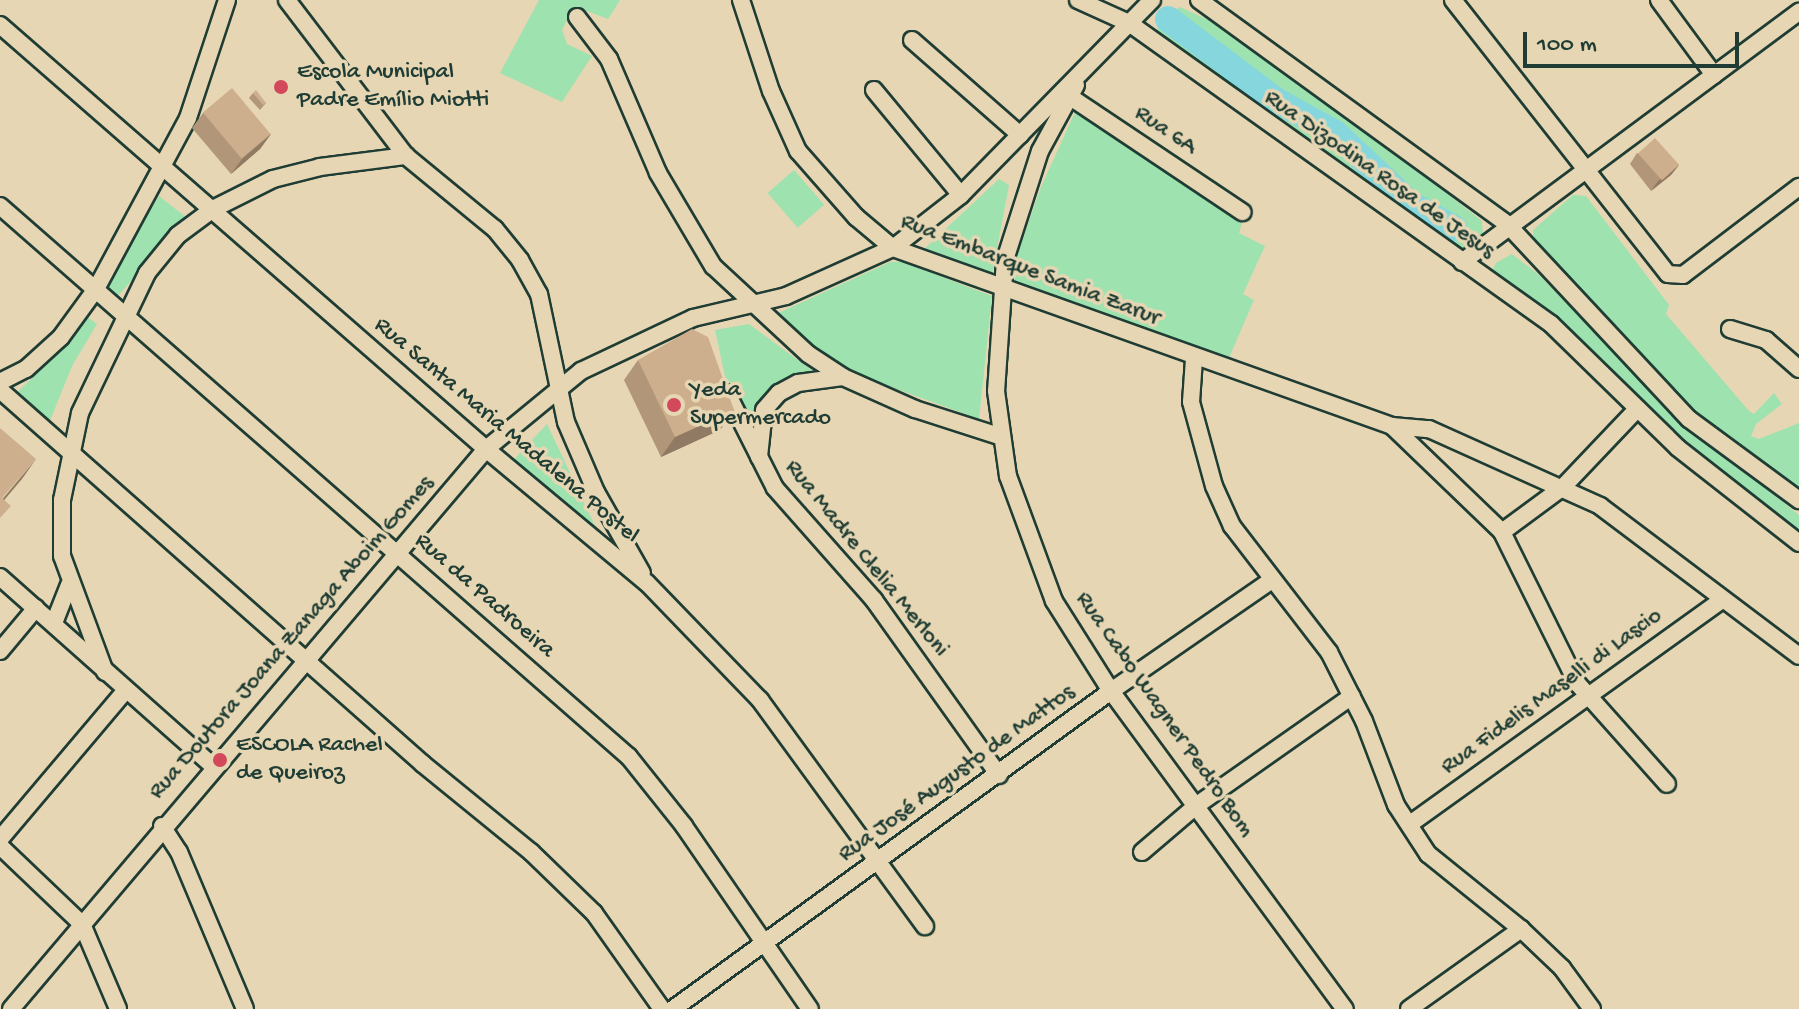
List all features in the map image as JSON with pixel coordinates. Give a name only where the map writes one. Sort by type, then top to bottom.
[{"type":"street","points":[[0,382],[26,369],[61,337],[96,289],[162,167],[210,63],[227,0]]},
{"type":"street","points":[[287,0],[406,156],[495,229],[520,260],[539,294],[561,384],[566,422],[580,458],[647,583]]},
{"type":"street","name":"Rua Embarque Samia Zarur","points":[[741,0],[798,151],[846,207],[893,248],[1194,359],[1388,424]]},
{"type":"street","name":"Rua Dizodina Rosa de Jesus","points":[[1078,0],[1129,23],[1551,324],[1678,448],[1799,543]]},
{"type":"street","name":"Rua Doutora Joana Zanaga Aboim Gomes","points":[[11,1009],[162,826],[486,449],[561,384],[696,324],[786,296],[893,248],[961,195],[1065,93],[1093,59],[1152,0]]},
{"type":"street","points":[[1199,0],[1507,224],[1689,419],[1799,500]]},
{"type":"street","points":[[1453,0],[1584,171],[1668,274],[1683,275],[1799,187]]},
{"type":"street","points":[[1659,0],[1714,75]]},
{"type":"street","points":[[1462,262],[1507,224],[1799,12]]},
{"type":"street","points":[[577,17],[609,59],[658,173],[694,239],[754,305],[808,354],[843,377],[915,409],[1002,437]]},
{"type":"street","name":"Rua Santa Maria Madalena Postel","points":[[0,25],[486,449],[647,583],[760,700],[925,926]]},
{"type":"street","points":[[912,40],[1020,135]]},
{"type":"street","points":[[874,90],[961,195]]},
{"type":"street","name":"Rua 6A","points":[[1065,93],[1242,212]]},
{"type":"street","name":"Rua Cabo Wagner Pedro Bom","points":[[1065,93],[1015,219],[1001,289],[996,391],[1008,476],[1042,581],[1111,691],[1345,1009]]},
{"type":"street","points":[[105,672],[69,585],[60,529],[71,449],[95,373],[147,273],[178,235],[213,209],[273,179],[320,167],[406,156]]},
{"type":"street","name":"Rua da Padroeira","points":[[0,206],[629,757],[767,943],[810,1009]]},
{"type":"street","points":[[1730,329],[1766,340],[1799,369]]},
{"type":"street","points":[[1194,359],[1191,402],[1214,486],[1232,526],[1272,580],[1311,625],[1352,696],[1388,790],[1428,854],[1521,929],[1562,968],[1592,1009]]},
{"type":"street","name":"Rua Madre Clelia Merloni","points":[[717,369],[759,462],[775,488],[874,600],[999,775]]},
{"type":"street","points":[[759,462],[764,410],[779,393],[798,383],[843,377]]},
{"type":"street","points":[[0,390],[71,449],[157,531],[567,887],[610,934],[662,1009]]},
{"type":"street","points":[[1502,532],[1563,487],[1637,409]]},
{"type":"street","points":[[1388,424],[1429,429],[1600,506],[1799,656]]},
{"type":"street","points":[[1388,424],[1502,532],[1586,696],[1667,784]]},
{"type":"street","points":[[0,577],[214,767]]},
{"type":"street","name":"Rua José Augusto de Mattos","points":[[673,1009],[1111,691],[1272,580]]},
{"type":"street","points":[[54,623],[69,585]]},
{"type":"street","name":"Rua Fidelis Maselli di Lascio","points":[[1410,824],[1722,600]]},
{"type":"street","points":[[0,651],[36,608]]},
{"type":"street","points":[[0,839],[125,691]]},
{"type":"street","points":[[1142,852],[1197,805],[1352,696]]},
{"type":"street","points":[[162,826],[179,852],[245,1009]]},
{"type":"street","points":[[0,846],[82,924],[118,1009]]},
{"type":"street","points":[[1409,1009],[1521,929]]},
{"type":"green space","points":[[539,0],[620,0],[608,19],[579,8],[567,20],[562,30],[567,44],[592,56],[562,102],[500,73]]},
{"type":"green space","points":[[1180,7],[1211,21],[1387,146],[1482,221],[1483,239],[1460,253],[1158,33],[1157,22]]},
{"type":"green space","points":[[1081,99],[1246,210],[1239,233],[1265,246],[1243,294],[1254,300],[1225,367],[1005,288],[1041,187]]},
{"type":"green space","points":[[794,170],[824,205],[798,228],[768,193]]},
{"type":"green space","points":[[999,179],[1009,185],[991,280],[920,253]]},
{"type":"green space","points":[[1573,195],[1586,196],[1669,305],[1666,314],[1749,411],[1754,414],[1774,393],[1782,404],[1756,424],[1751,436],[1759,439],[1799,423],[1799,491],[1705,422],[1666,385],[1534,244],[1533,230]]},
{"type":"green space","points":[[159,196],[187,218],[115,299],[102,289]]},
{"type":"green space","points":[[1512,254],[1539,275],[1670,411],[1799,515],[1799,536],[1717,473],[1491,273],[1496,263]]},
{"type":"green space","points":[[890,262],[903,262],[992,296],[979,419],[842,369],[779,329],[774,315]]},
{"type":"green space","points":[[86,316],[97,324],[72,366],[47,428],[14,395],[68,344]]},
{"type":"green space","points":[[749,324],[814,372],[782,384],[751,438],[725,376],[715,330]]},
{"type":"green space","points":[[547,424],[596,528],[507,467]]},
{"type":"building","points":[[232,88],[271,134],[241,158],[203,112]]},
{"type":"building","points":[[256,90],[266,103],[263,105],[253,93]]},
{"type":"building","points":[[1655,138],[1679,165],[1662,180],[1638,153]]},
{"type":"building","name":"Yeda Supermercado","points":[[692,329],[708,337],[734,410],[675,437],[638,360]]},
{"type":"building","points":[[0,428],[36,459],[2,498],[11,506],[0,518]]},
{"type":"waterway","points":[[1168,19],[1274,99],[1335,133],[1412,205],[1454,228]]},
{"type":"place","name":"Escola Municipal Padre Emílio Miotti","points":[[281,87]]},
{"type":"place","name":"Yeda Supermercado","points":[[674,405]]},
{"type":"place","name":"ESCOLA Rachel de Queiroz","points":[[220,760]]}]
